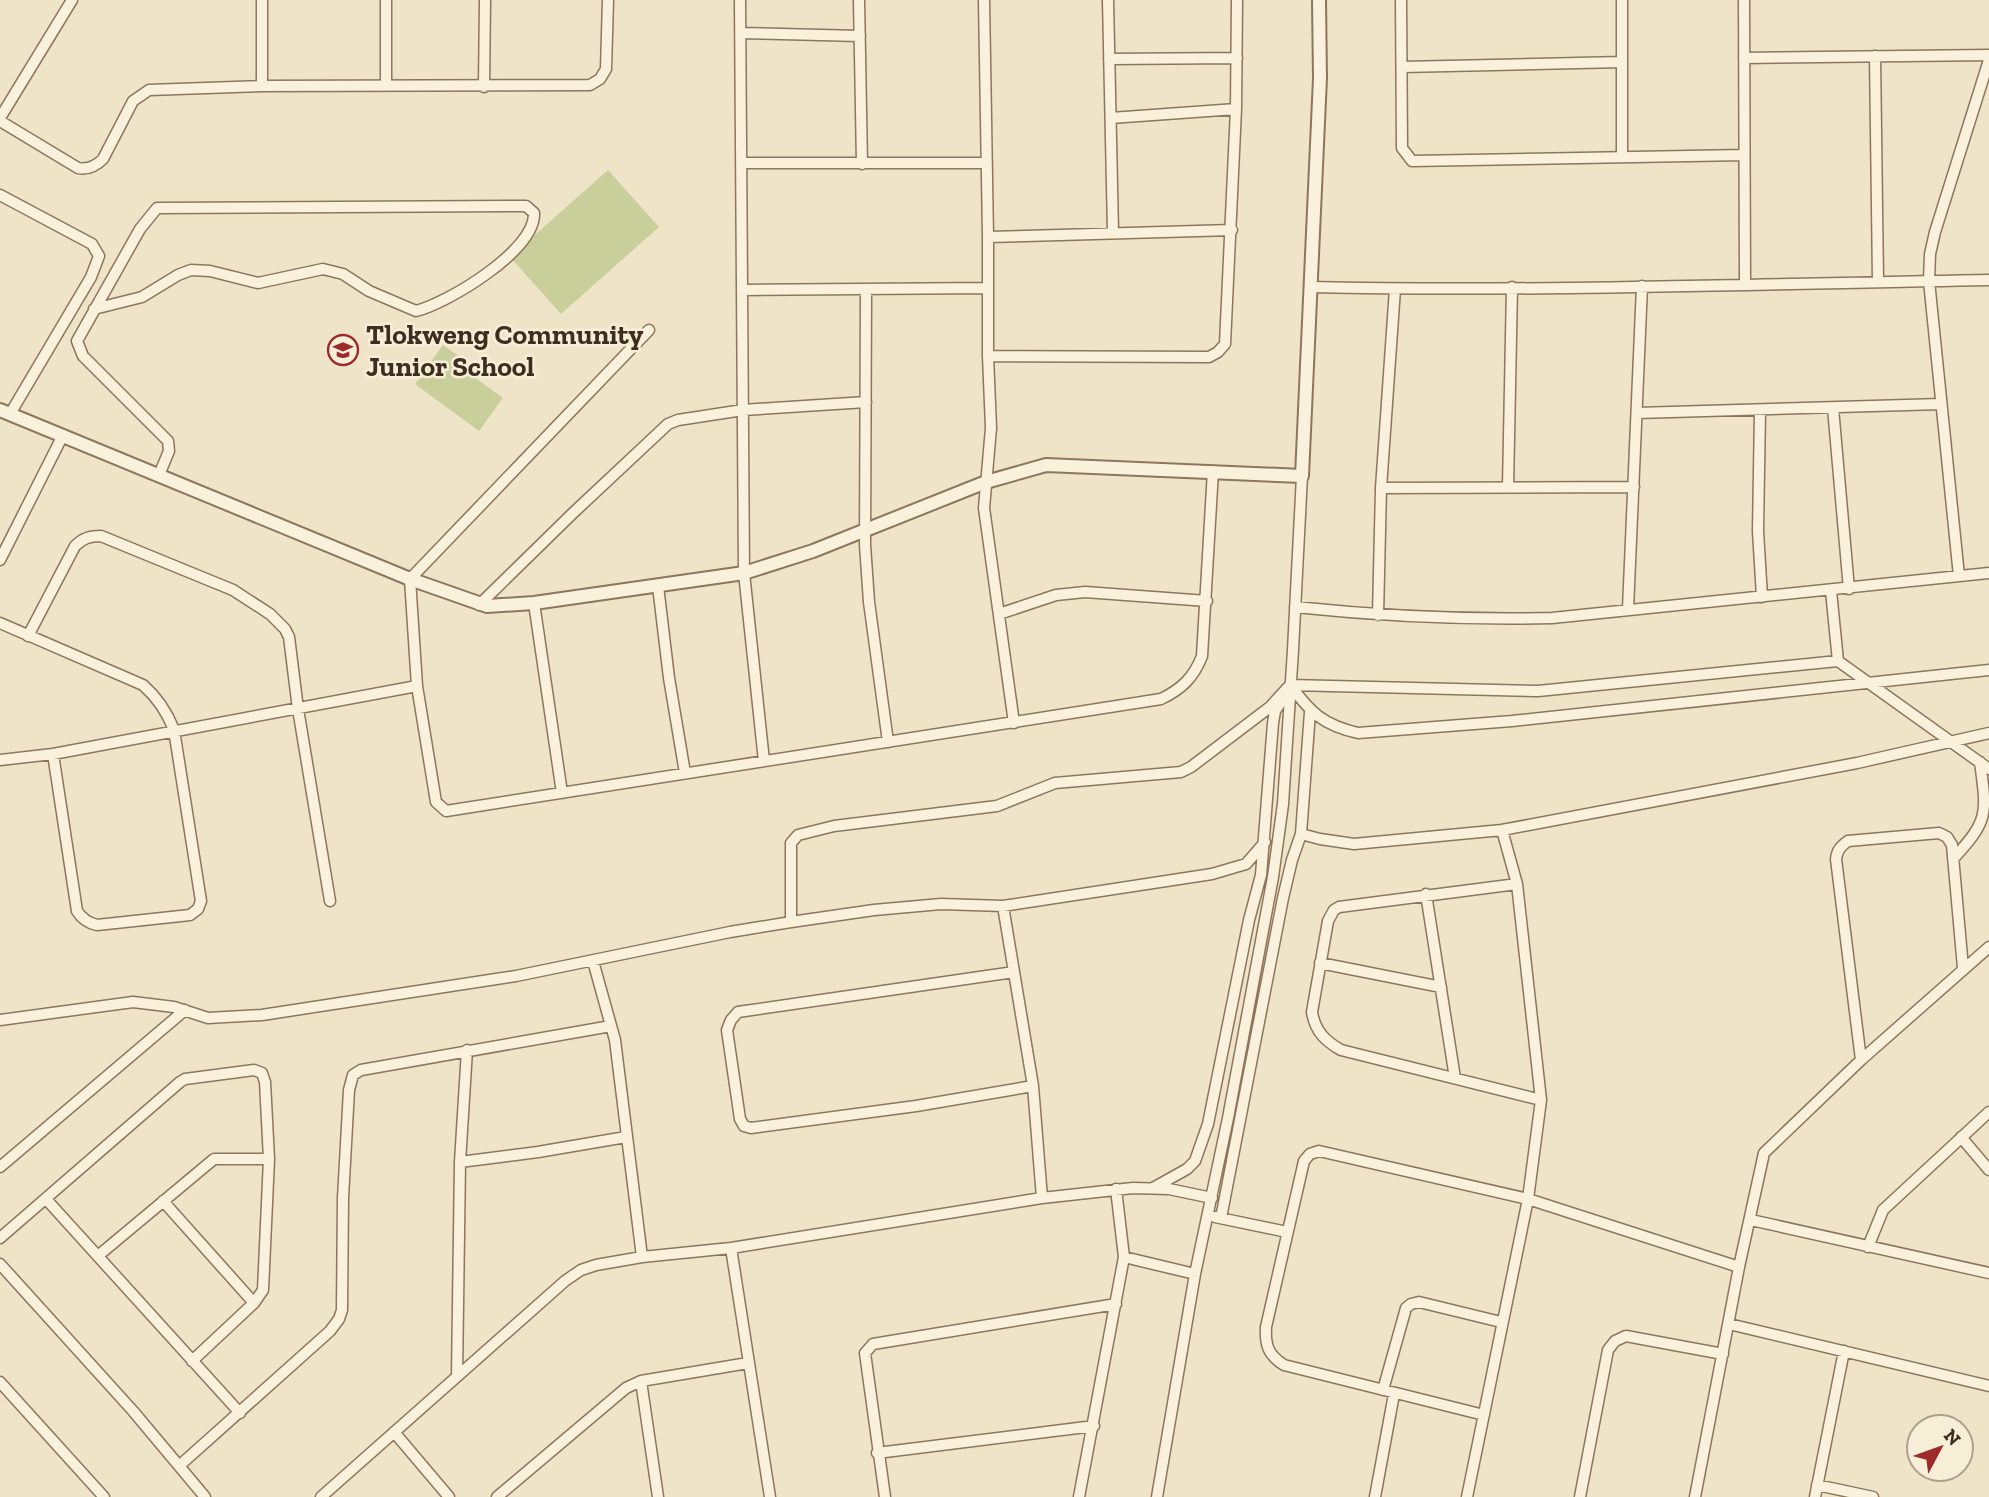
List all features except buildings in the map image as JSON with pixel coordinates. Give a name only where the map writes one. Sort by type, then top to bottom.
[{"type":"street","points":[[72,0],[0,119],[78,168],[84,169],[103,159],[133,101],[149,90],[262,86],[590,85],[596,83],[606,69],[608,0]]},
{"type":"street","points":[[262,0],[262,86]]},
{"type":"street","points":[[386,0],[386,85]]},
{"type":"street","points":[[484,87],[485,0]]},
{"type":"street","points":[[740,0],[744,573],[764,761]]},
{"type":"street","points":[[859,0],[862,163]]},
{"type":"street","points":[[984,0],[991,428],[986,521],[1014,723]]},
{"type":"street","points":[[1108,0],[1112,232]]},
{"type":"street","points":[[988,356],[1209,357],[1225,344],[1232,230],[1237,0]]},
{"type":"street","points":[[1157,1497],[1195,1274],[1265,929],[1283,804],[1302,476],[1320,78],[1319,0]]},
{"type":"street","points":[[1401,0],[1402,148],[1412,161],[1744,155]]},
{"type":"street","points":[[1622,0],[1622,157]]},
{"type":"street","points":[[1744,0],[1745,284]]},
{"type":"street","points":[[741,33],[860,36]]},
{"type":"street","points":[[1875,56],[1878,281]]},
{"type":"street","points":[[1109,59],[1237,58]]},
{"type":"street","points":[[1744,58],[1989,58],[1936,232],[1930,254],[1928,281],[1959,576]]},
{"type":"street","points":[[1402,67],[1622,62]]},
{"type":"street","points":[[1111,118],[1236,109]]},
{"type":"street","points":[[743,163],[986,163]]},
{"type":"street","points":[[0,195],[92,244],[99,256],[91,277],[5,412],[479,605],[534,603],[744,573],[866,530],[986,482],[1046,465],[1302,476]]},
{"type":"street","points":[[94,309],[142,297],[191,270],[210,271],[258,283],[323,269],[343,274],[369,291],[416,311],[448,300],[476,282],[513,251],[527,234],[534,221],[534,213],[526,206],[161,207],[154,210],[140,229],[79,335],[77,341],[79,351],[167,441],[169,451],[159,475]]},
{"type":"street","points":[[988,237],[1232,230]]},
{"type":"street","points":[[1310,287],[1395,289],[1989,280]]},
{"type":"street","points":[[1628,609],[1642,286]]},
{"type":"street","points":[[1508,487],[1512,287]]},
{"type":"street","points":[[742,290],[987,288]]},
{"type":"street","points":[[1378,615],[1381,488],[1395,289]]},
{"type":"street","points":[[866,290],[866,530],[869,602],[888,742]]},
{"type":"street","points":[[649,330],[410,579],[417,686],[436,802],[442,809],[451,811],[1161,699],[1190,680],[1202,656],[1213,471]]},
{"type":"street","points":[[479,605],[661,429],[678,420],[743,410],[866,402]]},
{"type":"street","points":[[1637,413],[1941,404]]},
{"type":"street","points":[[1833,408],[1849,589]]},
{"type":"street","points":[[1760,411],[1758,531],[1762,597]]},
{"type":"street","points":[[0,559],[63,435]]},
{"type":"street","points":[[1381,488],[1634,487]]},
{"type":"street","points":[[28,636],[75,546],[86,538],[101,536],[233,590],[279,622],[289,637],[298,709],[330,901]]},
{"type":"street","points":[[1295,607],[1378,615],[1552,618],[1989,573]]},
{"type":"street","points":[[658,586],[669,678],[685,773]]},
{"type":"street","points":[[1831,591],[1838,661]]},
{"type":"street","points":[[999,614],[1056,595],[1084,592],[1207,601]]},
{"type":"street","points":[[534,603],[562,793]]},
{"type":"street","points":[[0,623],[143,685],[157,699],[174,730],[201,901],[198,909],[190,915],[97,925],[80,916],[77,911],[53,754]]},
{"type":"street","points":[[791,922],[791,843],[798,835],[861,822],[997,806],[1055,783],[1181,772],[1270,707],[1289,689],[1538,691],[1838,661],[1989,769]]},
{"type":"street","points":[[1289,689],[1310,712],[1338,729],[1358,733],[1512,721],[1989,670]]},
{"type":"street","points":[[0,760],[53,754],[417,686]]},
{"type":"street","points":[[1152,1188],[1188,1169],[1199,1153],[1215,1093],[1249,920],[1261,875],[1273,723],[1278,705],[1289,689]]},
{"type":"street","points":[[1221,1218],[1283,898],[1301,834],[1310,712]]},
{"type":"street","points":[[1301,834],[1354,844],[1502,830],[1857,763],[1989,733]]},
{"type":"street","points":[[1953,859],[1975,836],[1983,819],[1985,807],[1980,762]]},
{"type":"street","points":[[1466,1497],[1528,1199],[1541,1100],[1517,884],[1502,830]]},
{"type":"street","points":[[1861,1060],[1837,853],[1848,841],[1939,833],[1950,841],[1963,968]]},
{"type":"street","points":[[0,1020],[133,1002],[185,1010],[208,1018],[262,1015],[505,978],[791,922],[941,904],[1003,906],[1212,874],[1246,864],[1265,842]]},
{"type":"street","points":[[1517,884],[1339,907],[1328,920],[1312,1012],[1320,1035],[1341,1050],[1541,1100]]},
{"type":"street","points":[[1426,894],[1455,1078]]},
{"type":"street","points":[[1003,906],[1033,1086],[1042,1198]]},
{"type":"street","points":[[1695,1497],[1764,1153],[1861,1060],[1989,947]]},
{"type":"street","points":[[593,961],[611,1026],[642,1257]]},
{"type":"street","points":[[1320,963],[1441,987]]},
{"type":"street","points":[[1014,972],[738,1012],[730,1020],[727,1030],[740,1119],[744,1126],[751,1128],[916,1106],[1033,1086]]},
{"type":"street","points":[[0,1167],[185,1010]]},
{"type":"street","points":[[179,1466],[330,1331],[341,1315],[343,1198],[349,1090],[353,1075],[361,1070],[611,1026]]},
{"type":"street","points":[[457,1376],[460,1162],[467,1050]]},
{"type":"street","points":[[0,1238],[185,1079],[254,1070],[262,1073],[265,1082],[270,1159],[263,1290],[254,1303],[192,1361]]},
{"type":"street","points":[[1868,1247],[1883,1210],[1989,1112]]},
{"type":"street","points":[[1961,1136],[1989,1170]]},
{"type":"street","points":[[460,1162],[626,1137]]},
{"type":"street","points":[[1484,1415],[1394,1394],[1284,1365],[1275,1360],[1265,1341],[1266,1327],[1304,1161],[1310,1154],[1319,1151],[1528,1199],[1739,1267]]},
{"type":"street","points":[[99,1255],[214,1159],[270,1159]]},
{"type":"street","points":[[321,1497],[572,1275],[596,1265],[642,1257],[731,1248],[1042,1198],[1115,1189],[1152,1188],[1212,1198]]},
{"type":"street","points":[[1079,1497],[1124,1257],[1115,1189]]},
{"type":"street","points":[[46,1199],[240,1413]]},
{"type":"street","points":[[163,1201],[254,1303]]},
{"type":"street","points":[[1208,1216],[1287,1232]]},
{"type":"street","points":[[1751,1220],[1989,1273]]},
{"type":"street","points":[[731,1248],[770,1497]]},
{"type":"street","points":[[1124,1257],[1195,1274]]},
{"type":"street","points":[[0,1264],[205,1497]]},
{"type":"street","points":[[1383,1391],[1406,1308],[1411,1304],[1419,1302],[1501,1322]]},
{"type":"street","points":[[885,1497],[865,1353],[870,1346],[1116,1304]]},
{"type":"street","points":[[1729,1324],[1989,1386]]},
{"type":"street","points":[[1580,1497],[1608,1350],[1615,1341],[1626,1336],[1723,1354]]},
{"type":"street","points":[[1815,1497],[1844,1351]]},
{"type":"street","points":[[497,1497],[626,1388],[641,1381],[748,1363]]},
{"type":"street","points":[[641,1381],[658,1497]]},
{"type":"street","points":[[0,1382],[104,1497]]},
{"type":"street","points":[[1374,1497],[1394,1394]]},
{"type":"street","points":[[877,1453],[1094,1426]]},
{"type":"street","points":[[394,1432],[449,1497]]},
{"type":"street","points":[[1817,1485],[1873,1497]]},
{"type":"green space","points":[[608,170],[659,227],[561,314],[510,257]]},
{"type":"green space","points":[[443,345],[481,372],[477,379],[503,398],[479,431],[415,384]]},
{"type":"place","name":"Tlokweng Community Junior School","points":[[343,350]]}]
